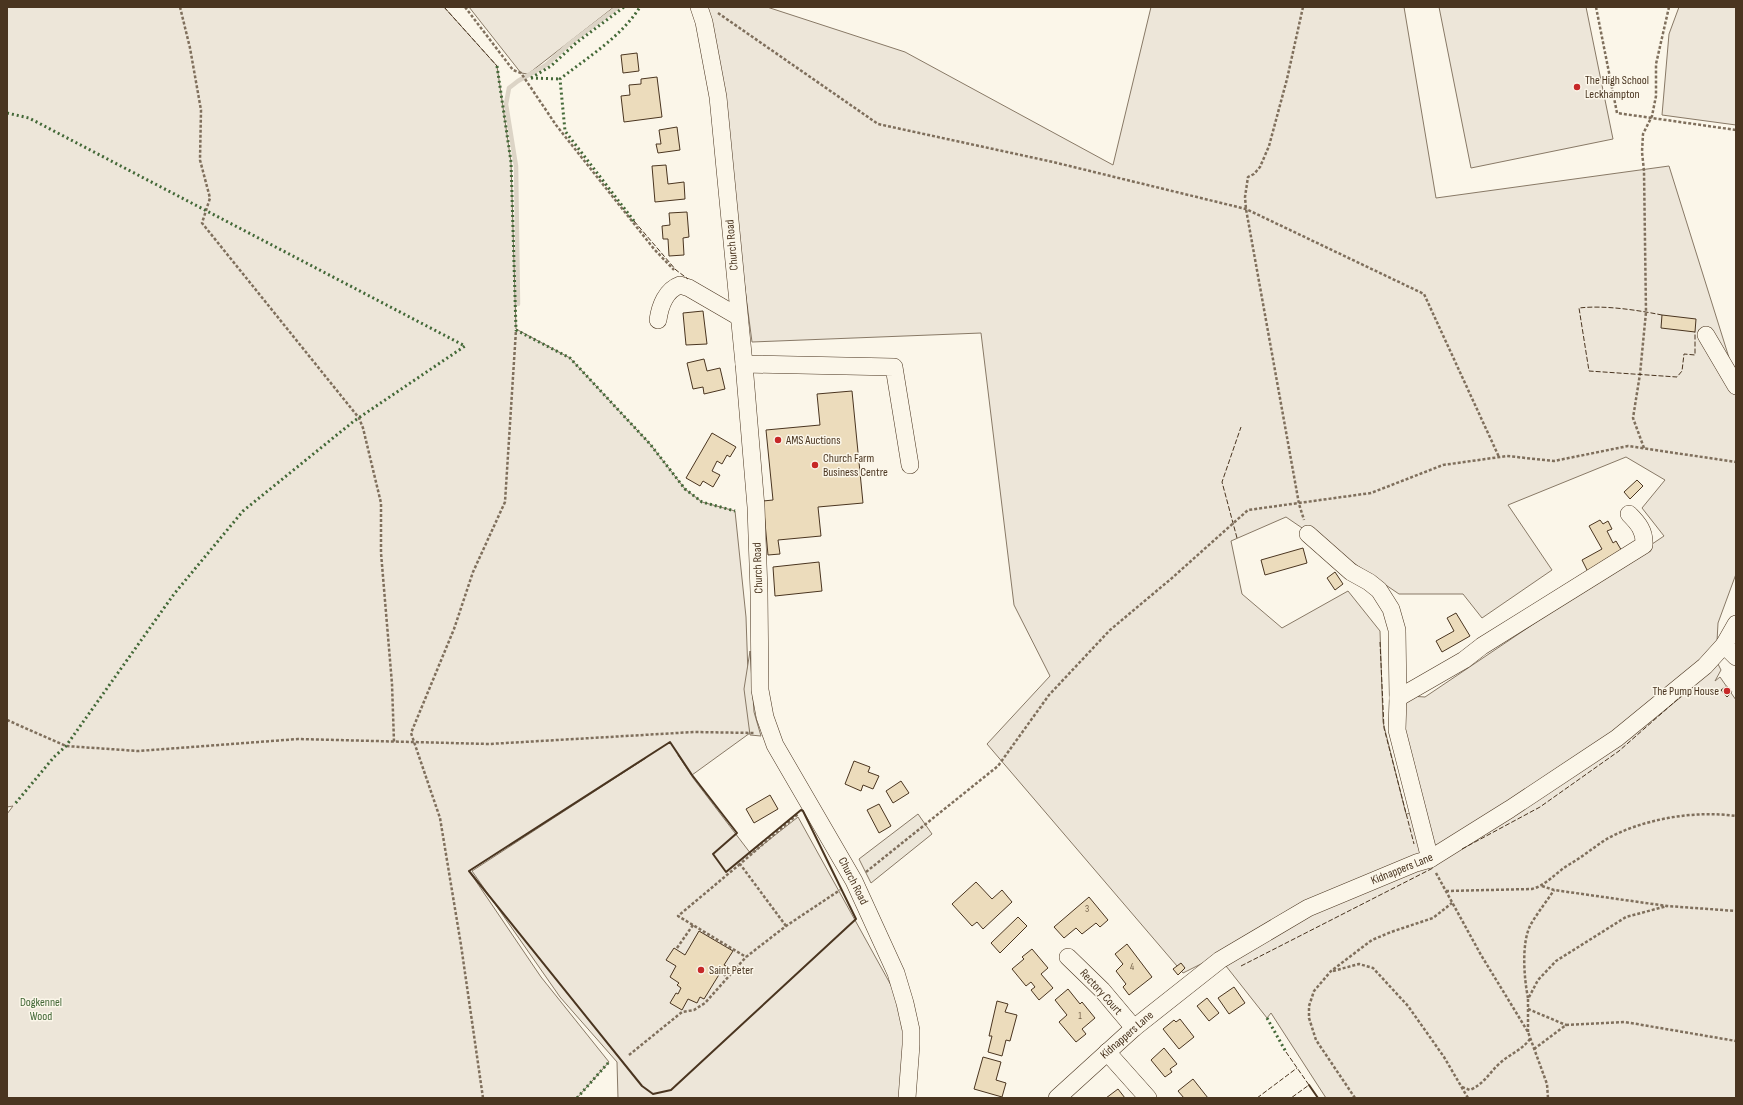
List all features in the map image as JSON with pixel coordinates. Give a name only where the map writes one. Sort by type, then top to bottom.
[{"type":"street","name":"Church Road","points":[[699,7],[704,22],[718,97],[744,364],[756,507],[760,690],[765,717],[775,745],[854,880],[896,973],[908,1016],[911,1045],[907,1098]]},
{"type":"street","points":[[658,320],[661,306],[669,291],[679,285],[687,287],[739,317]]},
{"type":"street","points":[[1706,335],[1736,386]]},
{"type":"street","points":[[744,364],[894,367],[910,465]]},
{"type":"street","points":[[1398,698],[1464,660],[1482,646],[1644,545],[1645,537],[1639,525],[1628,514]]},
{"type":"street","points":[[1308,534],[1351,572],[1369,582],[1379,590],[1391,609],[1397,630],[1397,730],[1430,860]]},
{"type":"street","name":"Kidnappers Lane","points":[[1057,1098],[1134,1028],[1220,960],[1308,908],[1416,863],[1430,860],[1617,738],[1705,666],[1724,644],[1736,624]]},
{"type":"street","points":[[1724,644],[1736,657]]},
{"type":"street","name":"Rectory Court","points":[[1068,957],[1102,990],[1134,1028]]},
{"type":"street","points":[[1107,1052],[1148,1098]]},
{"type":"path","points":[[180,7],[190,48],[200,110],[200,160],[210,198],[202,223],[359,418],[363,428],[381,503],[381,553],[392,684],[394,742]]},
{"type":"path","points":[[465,7],[513,70],[522,73],[556,125],[654,249],[684,280],[687,287]]},
{"type":"path","points":[[1299,504],[1245,197],[1248,177],[1254,174],[1260,167],[1269,146],[1288,79],[1303,7]]},
{"type":"path","points":[[1596,7],[1617,113],[1736,130]]},
{"type":"path","points":[[1645,449],[1632,418],[1640,374],[1646,312],[1644,170],[1642,152],[1643,134],[1651,118],[1656,96],[1656,64],[1669,7]]},
{"type":"path","points":[[722,16],[878,124],[1053,162],[1246,209],[1424,294],[1499,457]]},
{"type":"path","points":[[483,1098],[461,945],[440,818],[411,733],[454,629],[473,572],[505,502],[516,330]]},
{"type":"path","points":[[629,1056],[682,1012],[694,1010],[705,1004],[746,957],[786,926],[854,880],[998,766],[1049,695],[1110,630],[1172,578],[1248,510],[1371,494],[1443,465],[1507,456],[1554,461],[1628,446],[1736,462]]},
{"type":"path","points":[[7,720],[66,746],[138,751],[298,739],[489,744],[694,732],[771,733]]},
{"type":"path","points":[[746,957],[678,916],[810,804]]},
{"type":"path","points":[[1446,891],[1508,889],[1525,890],[1542,886],[1560,870],[1606,840],[1623,832],[1656,821],[1681,816],[1713,813],[1736,816]]},
{"type":"path","points":[[1430,860],[1481,955],[1528,1032],[1546,1084],[1548,1098]]},
{"type":"path","points":[[740,864],[786,926]]},
{"type":"path","points":[[1542,886],[1554,890],[1667,906],[1736,911]]},
{"type":"path","points":[[1528,1032],[1528,999],[1525,968],[1527,938],[1531,925],[1554,890]]},
{"type":"path","points":[[1355,1098],[1316,1040],[1309,1018],[1309,1006],[1314,991],[1331,971],[1372,940],[1433,918],[1452,902]]},
{"type":"path","points":[[1528,999],[1538,980],[1556,961],[1626,917],[1667,906]]},
{"type":"path","points":[[678,948],[693,925]]},
{"type":"path","points":[[1331,971],[1359,964],[1373,968],[1408,1006],[1444,1057],[1468,1098]]},
{"type":"path","points":[[1528,1009],[1566,1025],[1625,1022],[1736,1042]]},
{"type":"path","points":[[1534,1049],[1566,1025]]},
{"type":"path","points":[[1461,1087],[1470,1090],[1480,1085],[1501,1062],[1526,1045],[1530,1039]]},
{"type":"green space","name":"Dogkennel Wood","points":[[7,7],[444,7],[497,66],[511,162],[516,329],[570,358],[650,444],[685,489],[702,502],[735,511],[746,617],[750,733],[692,775],[678,755],[693,778],[751,854],[798,817],[908,1016],[907,1098],[618,1098],[617,1062],[560,997],[472,871],[646,758],[469,871],[541,977],[609,1062],[577,1098],[7,1098],[7,814],[13,806],[7,807]]},
{"type":"green space","points":[[469,7],[614,7],[528,74],[521,73]]},
{"type":"green space","points":[[708,7],[767,7],[905,52],[1113,165],[1151,7],[1404,7],[1436,198],[1669,166],[1736,380],[1736,574],[1718,623],[1716,660],[1721,670],[1715,681],[1720,677],[1736,700],[1736,1098],[1326,1098],[1271,1013],[1267,1018],[1226,966],[1227,951],[1183,973],[987,744],[1050,676],[1014,605],[981,333],[752,342]],"holes":[[[1626,457],[1665,480],[1642,508],[1664,536],[1425,697],[1409,696],[1402,716],[1421,811],[1406,814],[1383,722],[1380,631],[1348,591],[1282,628],[1242,594],[1231,541],[1286,517],[1399,594],[1463,594],[1482,618],[1552,570],[1508,505]]]},
{"type":"green space","points":[[1439,7],[1586,7],[1613,139],[1471,168]]},
{"type":"green space","points":[[1679,7],[1736,7],[1736,125],[1662,115],[1669,34]]},
{"type":"shaded area","points":[[750,651],[754,712],[761,736],[750,735],[744,689]]},
{"type":"shaded area","points":[[918,814],[932,834],[871,883],[859,859]]},
{"type":"building","points":[[637,53],[639,71],[623,73],[621,55]]},
{"type":"building","points":[[657,77],[662,117],[624,122],[621,96],[630,95],[629,85],[641,84],[641,79]]},
{"type":"building","points":[[677,127],[680,150],[658,153],[656,144],[661,144],[659,130]]},
{"type":"building","points":[[666,165],[668,184],[684,182],[685,199],[655,202],[652,166]]},
{"type":"building","points":[[687,212],[689,237],[683,238],[684,255],[669,256],[668,239],[663,239],[662,226],[670,225],[669,213]]},
{"type":"building","points":[[703,311],[707,344],[686,345],[683,313]]},
{"type":"building","points":[[1662,315],[1696,319],[1695,332],[1661,328]]},
{"type":"building","points":[[704,359],[707,371],[720,368],[725,389],[704,394],[703,387],[693,389],[687,363]]},
{"type":"building","name":"Church Farm Business Centre","points":[[852,391],[863,503],[818,507],[821,536],[778,540],[780,554],[768,555],[763,501],[773,500],[766,430],[820,425],[817,394]]},
{"type":"building","points":[[712,433],[736,447],[730,457],[727,455],[722,464],[717,461],[712,471],[720,475],[713,487],[703,481],[700,486],[686,478]]},
{"type":"building","points":[[1637,480],[1643,486],[1630,499],[1624,492]]},
{"type":"building","points":[[1600,520],[1603,524],[1608,521],[1612,529],[1607,531],[1613,543],[1616,541],[1623,553],[1588,572],[1582,560],[1602,549],[1589,526]]},
{"type":"building","points":[[1303,548],[1307,563],[1265,575],[1261,560]]},
{"type":"building","points":[[819,562],[822,591],[775,596],[773,567]]},
{"type":"building","points":[[1335,572],[1343,584],[1335,590],[1327,578]]},
{"type":"building","points":[[1456,613],[1470,636],[1442,652],[1436,641],[1454,631],[1447,618]]},
{"type":"building","name":"The Pump House","points":[[1727,686],[1732,692],[1727,697],[1721,690]]},
{"type":"building","points":[[854,761],[870,767],[868,772],[879,776],[873,789],[863,785],[861,791],[845,784]]},
{"type":"building","points":[[901,781],[909,793],[893,803],[886,791]]},
{"type":"building","points":[[770,795],[778,809],[754,823],[746,809]]},
{"type":"building","points":[[879,804],[891,826],[879,833],[867,810]]},
{"type":"building","points":[[976,882],[992,899],[1002,890],[1012,902],[983,929],[977,922],[972,926],[952,904]]},
{"type":"building","points":[[1089,897],[1108,920],[1100,927],[1096,923],[1082,934],[1076,928],[1064,938],[1054,927]]},
{"type":"building","points":[[1018,917],[1027,926],[1000,953],[991,943]]},
{"type":"building","name":"Saint Peter","points":[[699,931],[733,951],[724,965],[730,968],[725,976],[720,973],[704,999],[700,997],[697,1003],[688,999],[682,1010],[670,1003],[681,988],[677,985],[679,983],[670,977],[676,966],[666,960],[674,948],[685,955]]},
{"type":"building","points":[[1127,944],[1152,977],[1129,995],[1123,987],[1126,984],[1116,971],[1123,964],[1115,954]]},
{"type":"building","points":[[1032,949],[1048,968],[1041,974],[1053,988],[1039,1000],[1031,990],[1035,987],[1031,982],[1026,986],[1012,969],[1024,959],[1022,957]]},
{"type":"building","points":[[1181,963],[1185,968],[1178,975],[1173,969]]},
{"type":"building","points":[[1234,987],[1245,1003],[1229,1014],[1218,998]]},
{"type":"building","points":[[1068,989],[1080,1004],[1082,1002],[1095,1018],[1082,1029],[1086,1034],[1076,1042],[1059,1022],[1067,1015],[1055,1000]]},
{"type":"building","points":[[1207,998],[1219,1013],[1209,1021],[1197,1006]]},
{"type":"building","points":[[997,1001],[1008,1004],[1005,1012],[1017,1015],[1010,1041],[1006,1040],[1002,1056],[988,1052],[992,1036],[989,1036]]},
{"type":"building","points":[[1180,1019],[1194,1037],[1179,1049],[1163,1029],[1174,1020],[1176,1022]]},
{"type":"building","points":[[1164,1048],[1177,1064],[1170,1069],[1172,1072],[1165,1077],[1151,1060]]},
{"type":"building","points":[[983,1057],[1001,1062],[996,1080],[1006,1083],[1002,1097],[974,1089]]},
{"type":"building","points":[[1193,1079],[1208,1098],[1184,1098],[1178,1091]]},
{"type":"building","points":[[1118,1089],[1125,1098],[1106,1098]]},
{"type":"waterway","points":[[518,304],[516,166],[506,104],[509,88],[546,65],[569,44],[618,7]]},
{"type":"hedge","points":[[531,78],[551,66],[576,43],[624,7]]},
{"type":"hedge","points":[[634,221],[565,131],[560,79],[614,37],[640,7]]},
{"type":"hedge","points":[[497,66],[511,162],[516,330],[570,358],[650,444],[685,489],[702,502],[735,511]]},
{"type":"hedge","points":[[531,78],[560,79]]},
{"type":"hedge","points":[[7,113],[29,118],[465,346],[354,421],[243,511],[174,594],[66,746],[54,757],[14,805]]},
{"type":"hedge","points":[[1267,1018],[1286,1052]]},
{"type":"hedge","points":[[577,1098],[609,1062]]},
{"type":"fence","points":[[444,7],[497,66]]},
{"type":"fence","points":[[634,221],[676,270],[688,279]]},
{"type":"fence","points":[[1662,315],[1610,308],[1579,308],[1589,371],[1677,377],[1682,371],[1684,354],[1695,355],[1695,332]]},
{"type":"fence","points":[[1237,538],[1222,482],[1241,427]]},
{"type":"fence","points":[[1380,642],[1384,728],[1414,844]]},
{"type":"fence","points":[[1462,849],[1540,807],[1619,751],[1687,691]]},
{"type":"fence","points":[[1241,966],[1433,868]]},
{"type":"fence","points":[[1286,1052],[1309,1085],[1291,1098]]},
{"type":"fence","points":[[1257,1098],[1297,1068]]},
{"type":"wall","points":[[670,742],[692,775],[737,833],[713,854],[726,872],[801,810],[803,811],[856,919],[671,1090],[653,1094],[642,1086],[469,871],[670,742]]},
{"type":"wall","points":[[1309,1085],[1318,1098]]},
{"type":"place","name":"The High School Leckhampton","points":[[1577,87]]},
{"type":"place","name":"AMS Auctions","points":[[778,440]]},
{"type":"place","name":"Church Farm Business Centre","points":[[815,465]]},
{"type":"place","name":"The Pump House","points":[[1727,691]]},
{"type":"place","name":"Saint Peter","points":[[701,970]]}]
